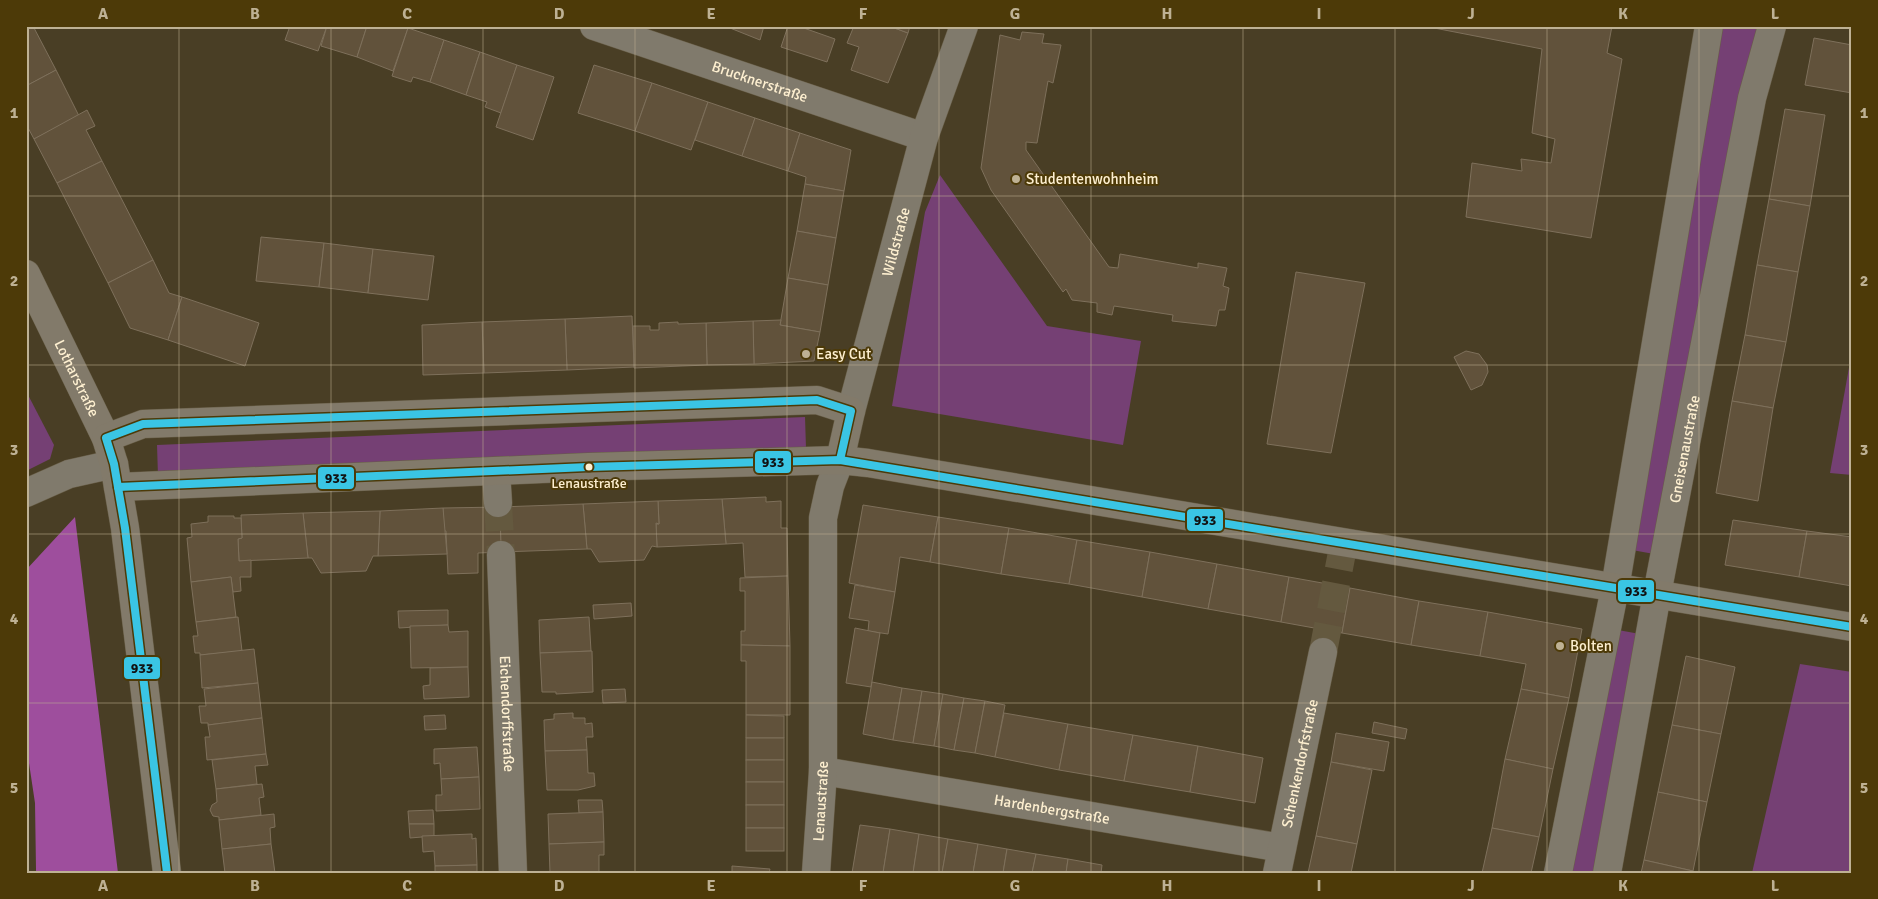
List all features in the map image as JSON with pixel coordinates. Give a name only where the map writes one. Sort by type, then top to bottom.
[{"type":"street","name":"Brucknerstraße","points":[[594,26],[924,137]]},
{"type":"street","name":"Wildstraße","points":[[840,460],[851,411],[924,137],[964,26]]},
{"type":"street","points":[[1558,873],[1615,588],[1709,26]]},
{"type":"street","name":"Gneisenaustraße","points":[[1607,873],[1657,594],[1752,98],[1772,26]]},
{"type":"street","name":"Lotharstraße","points":[[26,274],[106,438],[116,475],[167,873]]},
{"type":"street","points":[[106,438],[143,424],[192,422],[817,400],[851,411]]},
{"type":"street","points":[[26,493],[69,474],[496,471],[840,460],[868,462],[1852,627]]},
{"type":"street","name":"Lenaustraße","points":[[816,873],[823,771],[823,518],[830,486],[840,460]]},
{"type":"street","points":[[496,471],[498,504]]},
{"type":"street","name":"Eichendorffstraße","points":[[501,555],[513,873]]},
{"type":"street","name":"Schenkendorfstraße","points":[[1280,861],[1323,652]]},
{"type":"street","name":"Hardenbergstraße","points":[[823,771],[1280,861]]},
{"type":"shaded area","points":[[1722,26],[1759,26],[1654,554],[1632,550]]},
{"type":"shaded area","points":[[940,175],[1047,326],[1141,341],[1123,445],[892,406],[925,212]]},
{"type":"shaded area","points":[[1852,351],[1852,475],[1830,473]]},
{"type":"shaded area","points":[[26,391],[54,445],[50,459],[26,471]]},
{"type":"shaded area","points":[[805,417],[806,448],[158,476],[157,445]]},
{"type":"shaded area","points":[[75,517],[118,873],[36,873],[35,803],[26,743],[26,570]]},
{"type":"shaded area","points":[[1618,630],[1640,634],[1597,873],[1568,873]]},
{"type":"shaded area","points":[[1800,664],[1852,672],[1852,873],[1752,873]]},
{"type":"building","points":[[26,26],[33,26],[56,70],[26,86]]},
{"type":"building","points":[[290,26],[327,26],[318,51],[285,40]]},
{"type":"building","points":[[327,26],[367,26],[357,57],[321,46]]},
{"type":"building","points":[[367,26],[408,28],[393,71],[357,57]]},
{"type":"building","points":[[725,26],[764,26],[760,40]]},
{"type":"building","points":[[788,26],[798,26],[835,39],[827,62],[781,47]]},
{"type":"building","points":[[854,26],[889,26],[908,33],[888,83],[851,70],[859,47],[847,43]]},
{"type":"building","points":[[889,26],[910,26],[908,33]]},
{"type":"building","points":[[1424,26],[1612,26],[1607,53],[1622,59],[1591,238],[1466,217],[1472,163],[1522,171],[1521,159],[1551,163],[1555,139],[1532,133],[1542,49]]},
{"type":"building","points":[[408,28],[444,40],[430,82],[413,77],[411,82],[392,76]]},
{"type":"building","name":"Studentenwohnheim","points":[[1022,32],[1044,34],[1042,43],[1061,45],[1053,83],[1048,81],[1037,143],[1026,142],[1026,150],[1109,267],[1118,268],[1120,254],[1198,268],[1198,263],[1227,268],[1223,286],[1229,288],[1225,310],[1219,310],[1216,326],[1172,321],[1173,315],[1114,306],[1112,315],[1097,312],[1097,303],[1072,300],[1066,289],[1063,292],[991,190],[981,168],[1000,35],[1020,40]]},
{"type":"building","points":[[1814,38],[1852,45],[1852,93],[1805,85]]},
{"type":"building","points":[[444,40],[480,52],[466,95],[430,82]]},
{"type":"building","points":[[480,52],[517,65],[501,113],[485,107],[487,102],[466,95]]},
{"type":"building","points":[[517,65],[554,77],[533,140],[496,127]]},
{"type":"building","points":[[594,65],[652,83],[635,131],[578,113]]},
{"type":"building","points":[[56,70],[79,116],[34,139],[26,124],[26,86]]},
{"type":"building","points":[[652,83],[708,102],[691,150],[635,131]]},
{"type":"building","points":[[708,102],[755,118],[742,156],[695,140]]},
{"type":"building","points":[[1785,109],[1825,115],[1810,206],[1769,199]]},
{"type":"building","points":[[87,110],[95,126],[86,130],[102,161],[57,183],[34,139]]},
{"type":"building","points":[[755,118],[800,133],[788,171],[742,156]]},
{"type":"building","points":[[800,133],[851,150],[844,191],[805,184],[806,177],[788,171]]},
{"type":"building","points":[[102,161],[153,260],[108,283],[57,183]]},
{"type":"building","points":[[805,184],[844,191],[836,238],[797,231]]},
{"type":"building","points":[[1769,199],[1810,206],[1798,272],[1757,265]]},
{"type":"building","points":[[797,231],[836,238],[828,285],[788,278]]},
{"type":"building","points":[[261,237],[324,243],[319,287],[256,281]]},
{"type":"building","points":[[324,243],[373,249],[368,293],[319,287]]},
{"type":"building","points":[[373,249],[434,256],[428,300],[368,293]]},
{"type":"building","points":[[153,260],[169,293],[182,297],[168,340],[130,328],[108,283]]},
{"type":"building","points":[[1757,265],[1798,272],[1786,342],[1745,335]]},
{"type":"building","points":[[1296,272],[1365,283],[1331,453],[1267,444]]},
{"type":"building","points":[[788,278],[828,285],[820,332],[780,325]]},
{"type":"building","points":[[182,297],[259,323],[245,366],[168,340]]},
{"type":"building","points":[[632,316],[634,367],[567,370],[565,319]]},
{"type":"building","points":[[565,319],[567,370],[484,373],[482,322]]},
{"type":"building","points":[[781,320],[780,325],[820,332],[814,361],[754,364],[753,321]]},
{"type":"building","points":[[753,321],[754,364],[707,365],[706,323]]},
{"type":"building","points":[[482,322],[484,373],[423,375],[422,325]]},
{"type":"building","points":[[678,322],[678,324],[706,323],[707,365],[634,368],[633,326],[650,326],[650,330],[659,330],[659,323]]},
{"type":"building","points":[[1745,335],[1786,342],[1773,408],[1732,401]]},
{"type":"building","points":[[1466,351],[1479,354],[1487,365],[1488,372],[1482,385],[1471,390],[1454,357]]},
{"type":"building","points":[[1732,401],[1773,408],[1758,501],[1716,493]]},
{"type":"building","points":[[766,497],[766,502],[781,501],[781,528],[787,528],[788,576],[745,577],[743,543],[726,544],[722,499]]},
{"type":"building","points":[[722,499],[726,544],[657,547],[658,501]]},
{"type":"building","points":[[658,501],[659,524],[656,523],[657,547],[652,546],[644,560],[599,562],[591,549],[587,549],[583,504]]},
{"type":"building","points":[[583,504],[587,549],[501,552],[500,507]]},
{"type":"building","points":[[863,505],[938,517],[930,562],[900,557],[895,592],[849,583]]},
{"type":"building","points":[[500,507],[501,552],[478,553],[478,573],[448,574],[443,508]]},
{"type":"building","points":[[443,508],[447,554],[378,556],[380,511]]},
{"type":"building","points":[[380,511],[378,556],[373,556],[366,571],[321,573],[312,558],[308,558],[303,513]]},
{"type":"building","points":[[303,513],[308,558],[239,561],[238,539],[242,538],[241,515]]},
{"type":"building","points":[[208,516],[234,516],[234,518],[241,518],[242,538],[238,539],[239,561],[251,560],[251,577],[240,577],[241,591],[233,592],[231,577],[191,582],[187,538],[192,537],[191,524],[208,522]]},
{"type":"building","points":[[938,517],[1009,528],[1001,574],[930,562]]},
{"type":"building","points":[[1733,520],[1807,531],[1799,577],[1725,565]]},
{"type":"building","points":[[1009,528],[1077,540],[1069,584],[1001,574]]},
{"type":"building","points":[[1807,531],[1852,537],[1852,586],[1799,577]]},
{"type":"building","points":[[1077,540],[1150,552],[1142,597],[1069,584]]},
{"type":"building","points":[[1150,552],[1217,564],[1208,609],[1142,597]]},
{"type":"building","points":[[1217,564],[1289,577],[1281,622],[1208,609]]},
{"type":"building","points":[[788,576],[790,646],[741,645],[741,631],[745,631],[745,591],[740,591],[740,578]]},
{"type":"building","points":[[231,577],[236,617],[196,622],[191,582]]},
{"type":"building","points":[[1289,577],[1350,588],[1342,633],[1281,622]]},
{"type":"building","points":[[855,585],[895,592],[888,634],[868,631],[869,621],[849,618]]},
{"type":"building","points":[[1350,588],[1419,601],[1411,645],[1342,633]]},
{"type":"building","points":[[1419,601],[1488,612],[1480,656],[1411,645]]},
{"type":"building","points":[[631,603],[632,616],[594,619],[593,605]]},
{"type":"building","points":[[448,610],[448,625],[399,628],[398,611]]},
{"type":"building","points":[[1488,612],[1582,629],[1569,698],[1521,689],[1526,664],[1480,656]]},
{"type":"building","points":[[238,617],[242,651],[200,655],[200,653],[195,653],[193,636],[198,636],[196,622]]},
{"type":"building","points":[[589,617],[591,651],[540,653],[539,620]]},
{"type":"building","points":[[448,625],[449,632],[468,631],[468,667],[411,668],[410,626]]},
{"type":"building","points":[[855,628],[880,633],[871,687],[846,683]]},
{"type":"building","points":[[741,645],[790,646],[790,715],[746,715],[746,661],[741,661]]},
{"type":"building","points":[[254,649],[258,683],[202,688],[200,655]]},
{"type":"building","points":[[592,651],[593,692],[556,694],[556,692],[542,692],[540,653]]},
{"type":"building","points":[[1686,656],[1735,667],[1721,734],[1672,725]]},
{"type":"building","points":[[468,667],[469,697],[424,699],[423,686],[430,685],[430,668]]},
{"type":"building","points":[[872,682],[902,688],[893,740],[863,734]]},
{"type":"building","points":[[258,683],[262,718],[208,725],[208,723],[201,723],[199,706],[206,706],[204,689]]},
{"type":"building","points":[[902,688],[922,691],[913,743],[893,740]]},
{"type":"building","points":[[625,689],[626,702],[603,703],[602,690]]},
{"type":"building","points":[[1521,689],[1569,698],[1553,769],[1505,759]]},
{"type":"building","points":[[922,691],[943,694],[934,746],[913,743]]},
{"type":"building","points":[[943,694],[964,698],[954,750],[934,746]]},
{"type":"building","points":[[964,698],[985,701],[975,753],[954,750]]},
{"type":"building","points":[[985,701],[1005,705],[995,757],[975,753]]},
{"type":"building","points":[[573,713],[573,718],[585,718],[585,724],[592,723],[593,737],[586,737],[587,750],[545,751],[544,720],[554,719],[554,714]]},
{"type":"building","points":[[1004,713],[1068,724],[1059,770],[995,757]]},
{"type":"building","points":[[445,715],[446,729],[425,730],[424,716]]},
{"type":"building","points":[[746,715],[784,716],[784,738],[746,738]]},
{"type":"building","points":[[262,718],[266,754],[207,760],[205,737],[210,737],[208,725]]},
{"type":"building","points":[[1374,722],[1407,729],[1405,739],[1372,733]]},
{"type":"building","points":[[1068,724],[1133,735],[1124,781],[1059,770]]},
{"type":"building","points":[[1672,725],[1721,734],[1707,802],[1658,792]]},
{"type":"building","points":[[1336,733],[1389,742],[1384,771],[1331,762]]},
{"type":"building","points":[[1133,735],[1198,746],[1190,792],[1124,781]]},
{"type":"building","points":[[746,738],[784,738],[784,760],[746,760]]},
{"type":"building","points":[[1198,746],[1263,758],[1255,803],[1190,792]]},
{"type":"building","points":[[477,747],[479,777],[441,779],[440,763],[434,764],[434,749]]},
{"type":"building","points":[[587,750],[588,773],[594,773],[595,786],[578,790],[547,790],[545,751]]},
{"type":"building","points":[[266,754],[268,765],[255,766],[257,784],[216,789],[212,760]]},
{"type":"building","points":[[1505,759],[1553,769],[1539,837],[1492,828]]},
{"type":"building","points":[[746,760],[784,760],[784,782],[746,782]]},
{"type":"building","points":[[1331,762],[1372,770],[1357,844],[1316,836]]},
{"type":"building","points":[[479,777],[480,809],[436,811],[436,795],[442,795],[441,779]]},
{"type":"building","points":[[746,782],[784,782],[784,805],[746,805]]},
{"type":"building","points":[[262,784],[264,797],[259,798],[261,815],[219,820],[219,817],[213,816],[210,810],[212,805],[217,802],[216,789]]},
{"type":"building","points":[[1658,792],[1707,802],[1693,871],[1644,860]]},
{"type":"building","points":[[578,800],[602,800],[603,812],[579,813]]},
{"type":"building","points":[[746,805],[784,805],[784,828],[746,828]]},
{"type":"building","points":[[433,810],[434,824],[409,824],[408,811]]},
{"type":"building","points":[[603,812],[604,842],[549,844],[548,814]]},
{"type":"building","points":[[274,814],[275,827],[270,828],[271,844],[222,849],[219,820]]},
{"type":"building","points":[[409,824],[434,824],[434,836],[410,838]]},
{"type":"building","points":[[860,825],[890,829],[883,873],[852,873]]},
{"type":"building","points":[[746,828],[784,828],[784,851],[746,851]]},
{"type":"building","points":[[1492,828],[1539,837],[1531,873],[1482,873]]},
{"type":"building","points":[[890,829],[919,834],[913,873],[883,873]]},
{"type":"building","points":[[472,834],[472,839],[476,838],[477,865],[435,866],[434,851],[423,852],[422,836]]},
{"type":"building","points":[[919,834],[948,839],[942,873],[913,873]]},
{"type":"building","points":[[1316,836],[1357,844],[1351,873],[1308,873]]},
{"type":"building","points":[[948,839],[978,844],[973,873],[942,873]]},
{"type":"building","points":[[604,842],[604,855],[599,855],[599,872],[550,873],[549,844]]},
{"type":"building","points":[[271,844],[275,873],[225,873],[222,849]]},
{"type":"building","points":[[978,844],[1007,849],[1003,873],[973,873]]},
{"type":"building","points":[[1007,849],[1036,854],[1032,873],[1003,873]]},
{"type":"building","points":[[1036,854],[1068,859],[1066,873],[1032,873]]},
{"type":"building","points":[[1068,859],[1102,865],[1101,873],[1066,873]]},
{"type":"building","points":[[1644,860],[1693,871],[1692,873],[1641,873]]},
{"type":"building","points":[[477,865],[477,873],[435,873],[435,866]]},
{"type":"building","points":[[732,866],[770,869],[769,873],[732,873]]},
{"type":"tunnel","points":[[498,503],[501,555]]},
{"type":"tunnel","points":[[1323,652],[1344,542]]},
{"type":"transit line","name":"933","points":[[167,873],[125,528],[114,464],[106,438],[143,424],[817,400],[851,411],[840,460]]},
{"type":"transit line","name":"933","points":[[118,487],[588,467],[840,460],[1852,627]]},
{"type":"place","name":"Studentenwohnheim","points":[[1016,179]]},
{"type":"place","name":"Easy Cut","points":[[806,354]]},
{"type":"place","name":"Lenaustraße","points":[[589,467]]},
{"type":"place","name":"Bolten","points":[[1560,646]]}]
